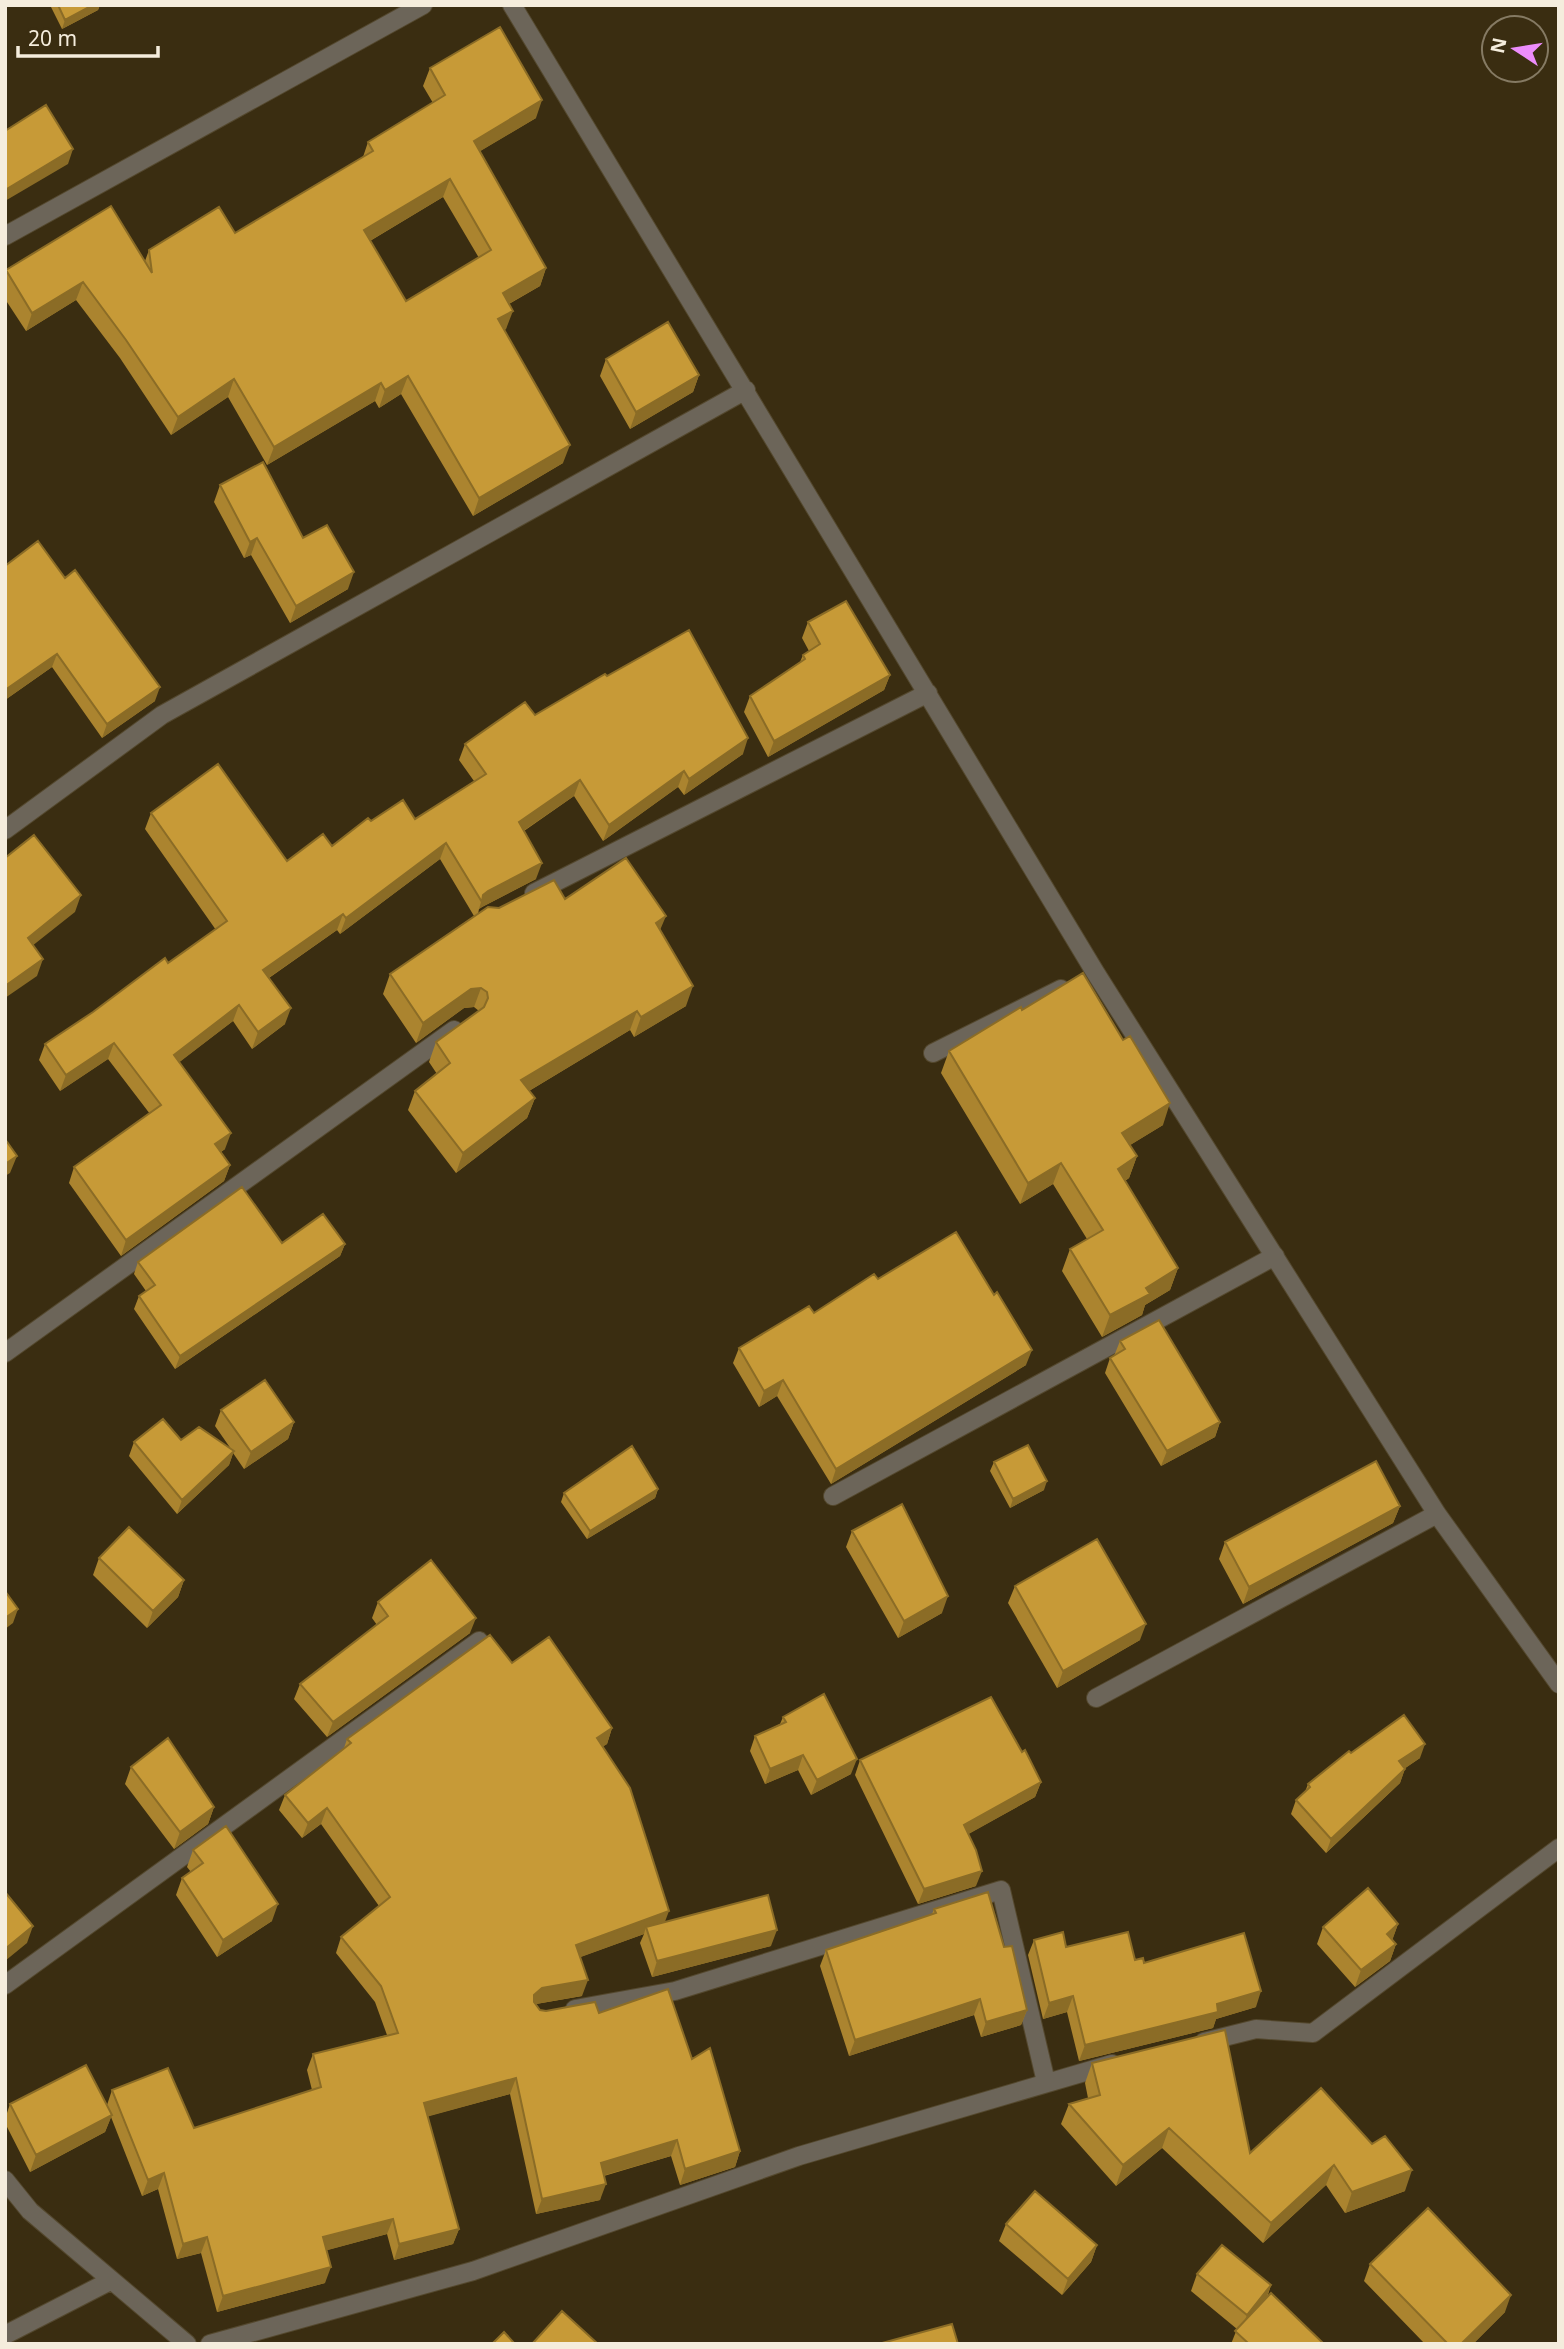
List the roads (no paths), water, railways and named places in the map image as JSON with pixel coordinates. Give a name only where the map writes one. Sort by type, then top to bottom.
[{"type":"street","points":[[5,236],[423,5]]},
{"type":"street","points":[[512,5],[1095,972],[1437,1514],[1559,1684]]},
{"type":"street","points":[[5,830],[172,709],[746,390]]},
{"type":"street","points":[[524,898],[928,693]]},
{"type":"street","points":[[933,1053],[1095,972]]},
{"type":"street","points":[[5,1353],[470,1018]]},
{"type":"street","points":[[833,1496],[1275,1256]]},
{"type":"street","points":[[1096,1698],[1437,1514]]},
{"type":"street","points":[[5,1985],[479,1641]]},
{"type":"street","points":[[1191,2045],[1255,2029],[1313,2033],[1559,1848]]},
{"type":"street","points":[[552,2013],[675,1990],[1001,1890],[1046,2082]]},
{"type":"street","points":[[210,2344],[473,2271],[799,2156],[1127,2060]]},
{"type":"street","points":[[5,2180],[30,2211],[187,2344]]},
{"type":"street","points":[[5,2336],[110,2281]]}]
